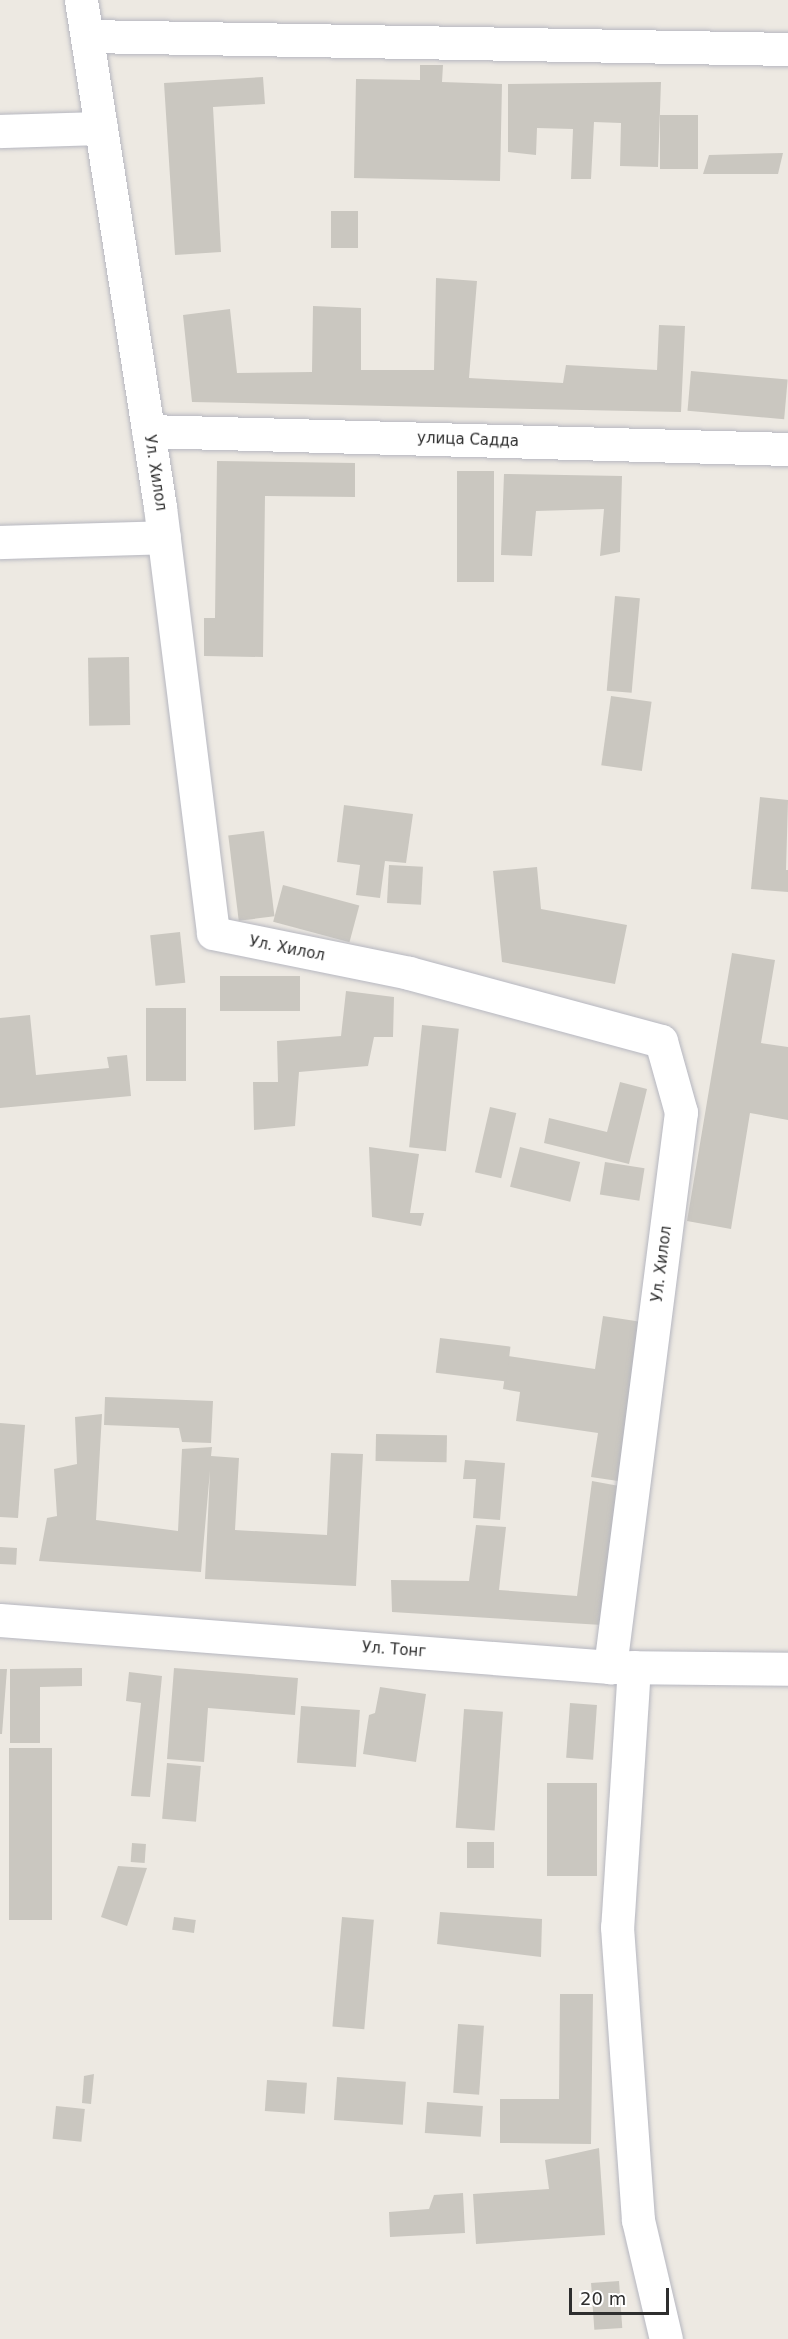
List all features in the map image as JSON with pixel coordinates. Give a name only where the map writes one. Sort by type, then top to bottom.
[{"type":"street","name":"Ул. Хилол","points":[[81,0],[164,537],[213,933],[409,973],[661,1041],[681,1112],[622,1667]]},
{"type":"street","points":[[87,36],[788,50]]},
{"type":"street","points":[[0,131],[101,128]]},
{"type":"street","name":"улица Садда","points":[[148,431],[788,449]]},
{"type":"street","points":[[0,542],[164,537]]},
{"type":"street","name":"Ул. Тонг","points":[[0,1620],[622,1667],[788,1670]]},
{"type":"street","points":[[622,1667],[617,1927],[638,2220],[666,2339]]},
{"type":"building","points":[[420,65],[443,65],[442,82],[502,84],[500,181],[354,178],[356,79],[420,80]]},
{"type":"building","points":[[263,77],[265,104],[213,107],[221,252],[175,255],[164,83]]},
{"type":"building","points":[[661,82],[658,167],[620,166],[621,123],[594,122],[591,179],[571,179],[573,129],[537,128],[536,155],[508,152],[508,84]]},
{"type":"building","points":[[660,115],[698,115],[698,169],[660,169]]},
{"type":"building","points":[[783,153],[778,174],[703,174],[709,155]]},
{"type":"building","points":[[331,211],[358,211],[358,248],[331,248]]},
{"type":"building","points":[[436,278],[477,281],[469,378],[563,383],[566,365],[657,370],[659,325],[685,326],[681,412],[192,402],[183,315],[230,309],[237,373],[312,372],[313,306],[361,308],[361,370],[434,370]]},
{"type":"building","points":[[691,371],[788,379],[784,419],[688,411]]},
{"type":"building","points":[[217,461],[355,463],[355,497],[265,496],[263,657],[204,656],[204,618],[215,618]]},
{"type":"building","points":[[457,471],[494,471],[494,582],[457,582]]},
{"type":"building","points":[[504,474],[622,476],[620,552],[600,556],[604,509],[536,511],[532,556],[501,555]]},
{"type":"building","points":[[615,596],[640,598],[632,693],[607,691]]},
{"type":"building","points":[[129,657],[130,725],[89,726],[88,658]]},
{"type":"building","points":[[611,696],[652,702],[642,771],[601,765]]},
{"type":"building","points":[[760,797],[788,800],[786,870],[788,870],[788,892],[751,889]]},
{"type":"building","points":[[344,805],[413,814],[406,863],[385,861],[380,898],[356,895],[360,865],[337,862]]},
{"type":"building","points":[[264,831],[274,916],[239,921],[228,835]]},
{"type":"building","points":[[389,865],[423,867],[421,905],[387,903]]},
{"type":"building","points":[[537,867],[541,909],[627,925],[615,984],[502,962],[493,871]]},
{"type":"building","points":[[283,885],[359,905],[349,942],[273,922]]},
{"type":"building","points":[[180,932],[185,983],[155,986],[150,935]]},
{"type":"building","points":[[732,953],[775,960],[761,1043],[788,1047],[788,1120],[750,1113],[731,1229],[687,1221]]},
{"type":"building","points":[[220,976],[300,976],[300,1011],[220,1011]]},
{"type":"building","points":[[346,991],[394,997],[393,1037],[374,1037],[368,1066],[299,1072],[295,1126],[254,1130],[253,1082],[278,1082],[277,1041],[341,1036]]},
{"type":"building","points":[[146,1008],[186,1008],[186,1081],[146,1081]]},
{"type":"building","points":[[30,1015],[36,1075],[109,1068],[107,1057],[127,1055],[131,1096],[0,1108],[0,1018]]},
{"type":"building","points":[[422,1025],[459,1029],[446,1151],[409,1147]]},
{"type":"building","points":[[620,1082],[647,1089],[629,1164],[544,1143],[549,1118],[607,1132]]},
{"type":"building","points":[[490,1107],[516,1113],[501,1178],[475,1172]]},
{"type":"building","points":[[369,1147],[419,1154],[410,1213],[424,1213],[421,1226],[372,1217]]},
{"type":"building","points":[[520,1147],[580,1162],[570,1202],[510,1187]]},
{"type":"building","points":[[605,1162],[645,1168],[639,1201],[600,1195]]},
{"type":"building","points":[[603,1316],[642,1322],[618,1481],[591,1477],[598,1433],[516,1421],[520,1392],[503,1389],[508,1356],[595,1369]]},
{"type":"building","points":[[440,1338],[510,1347],[506,1381],[436,1373]]},
{"type":"building","points":[[105,1397],[213,1401],[211,1443],[182,1442],[179,1428],[104,1425]]},
{"type":"building","points":[[102,1414],[96,1520],[178,1531],[182,1449],[212,1447],[211,1456],[239,1458],[235,1530],[327,1535],[331,1453],[363,1454],[356,1586],[205,1579],[210,1471],[201,1572],[39,1561],[47,1518],[57,1516],[54,1469],[77,1464],[75,1417]]},
{"type":"building","points":[[0,1423],[25,1425],[18,1518],[0,1517]]},
{"type":"building","points":[[376,1434],[447,1435],[447,1462],[376,1461]]},
{"type":"building","points":[[465,1460],[505,1463],[500,1520],[473,1518],[476,1479],[463,1479]]},
{"type":"building","points":[[592,1481],[619,1486],[602,1625],[392,1612],[391,1580],[469,1581],[476,1525],[506,1527],[499,1590],[577,1596]]},
{"type":"building","points":[[0,1547],[17,1548],[16,1565],[0,1564]]},
{"type":"building","points":[[82,1668],[82,1686],[40,1687],[40,1743],[10,1743],[10,1669]]},
{"type":"building","points":[[174,1668],[298,1678],[295,1715],[208,1708],[204,1762],[167,1759]]},
{"type":"building","points":[[0,1669],[7,1669],[2,1734],[0,1734]]},
{"type":"building","points":[[129,1672],[162,1676],[150,1797],[131,1796],[141,1703],[126,1701]]},
{"type":"building","points":[[380,1687],[426,1694],[416,1762],[363,1754],[369,1715],[375,1713]]},
{"type":"building","points":[[570,1703],[597,1705],[593,1760],[566,1758]]},
{"type":"building","points":[[301,1706],[360,1710],[356,1767],[297,1763]]},
{"type":"building","points":[[464,1709],[503,1712],[495,1830],[456,1828]]},
{"type":"building","points":[[9,1748],[52,1748],[52,1920],[9,1920]]},
{"type":"building","points":[[167,1763],[201,1766],[196,1822],[162,1819]]},
{"type":"building","points":[[547,1783],[597,1783],[597,1876],[547,1876]]},
{"type":"building","points":[[467,1842],[494,1842],[494,1868],[467,1868]]},
{"type":"building","points":[[132,1843],[146,1844],[145,1863],[131,1862]]},
{"type":"building","points":[[118,1866],[147,1868],[127,1926],[101,1917]]},
{"type":"building","points":[[440,1912],[542,1919],[541,1957],[437,1944]]},
{"type":"building","points":[[174,1917],[196,1920],[194,1933],[172,1930]]},
{"type":"building","points":[[342,1917],[374,1920],[364,2029],[332,2027]]},
{"type":"building","points":[[560,1994],[593,1994],[591,2144],[500,2143],[500,2099],[559,2099]]},
{"type":"building","points":[[458,2024],[484,2026],[479,2095],[453,2093]]},
{"type":"building","points":[[94,2074],[91,2104],[82,2103],[84,2076]]},
{"type":"building","points":[[337,2077],[406,2082],[403,2125],[334,2120]]},
{"type":"building","points":[[267,2080],[307,2083],[305,2114],[265,2111]]},
{"type":"building","points":[[427,2102],[483,2106],[481,2137],[425,2133]]},
{"type":"building","points":[[56,2106],[85,2109],[81,2142],[53,2139]]},
{"type":"building","points":[[599,2148],[605,2235],[476,2244],[473,2194],[549,2189],[545,2160]]},
{"type":"building","points":[[463,2193],[465,2233],[390,2237],[389,2212],[429,2209],[434,2195]]},
{"type":"building","points":[[619,2281],[622,2328],[594,2330],[591,2283]]}]
